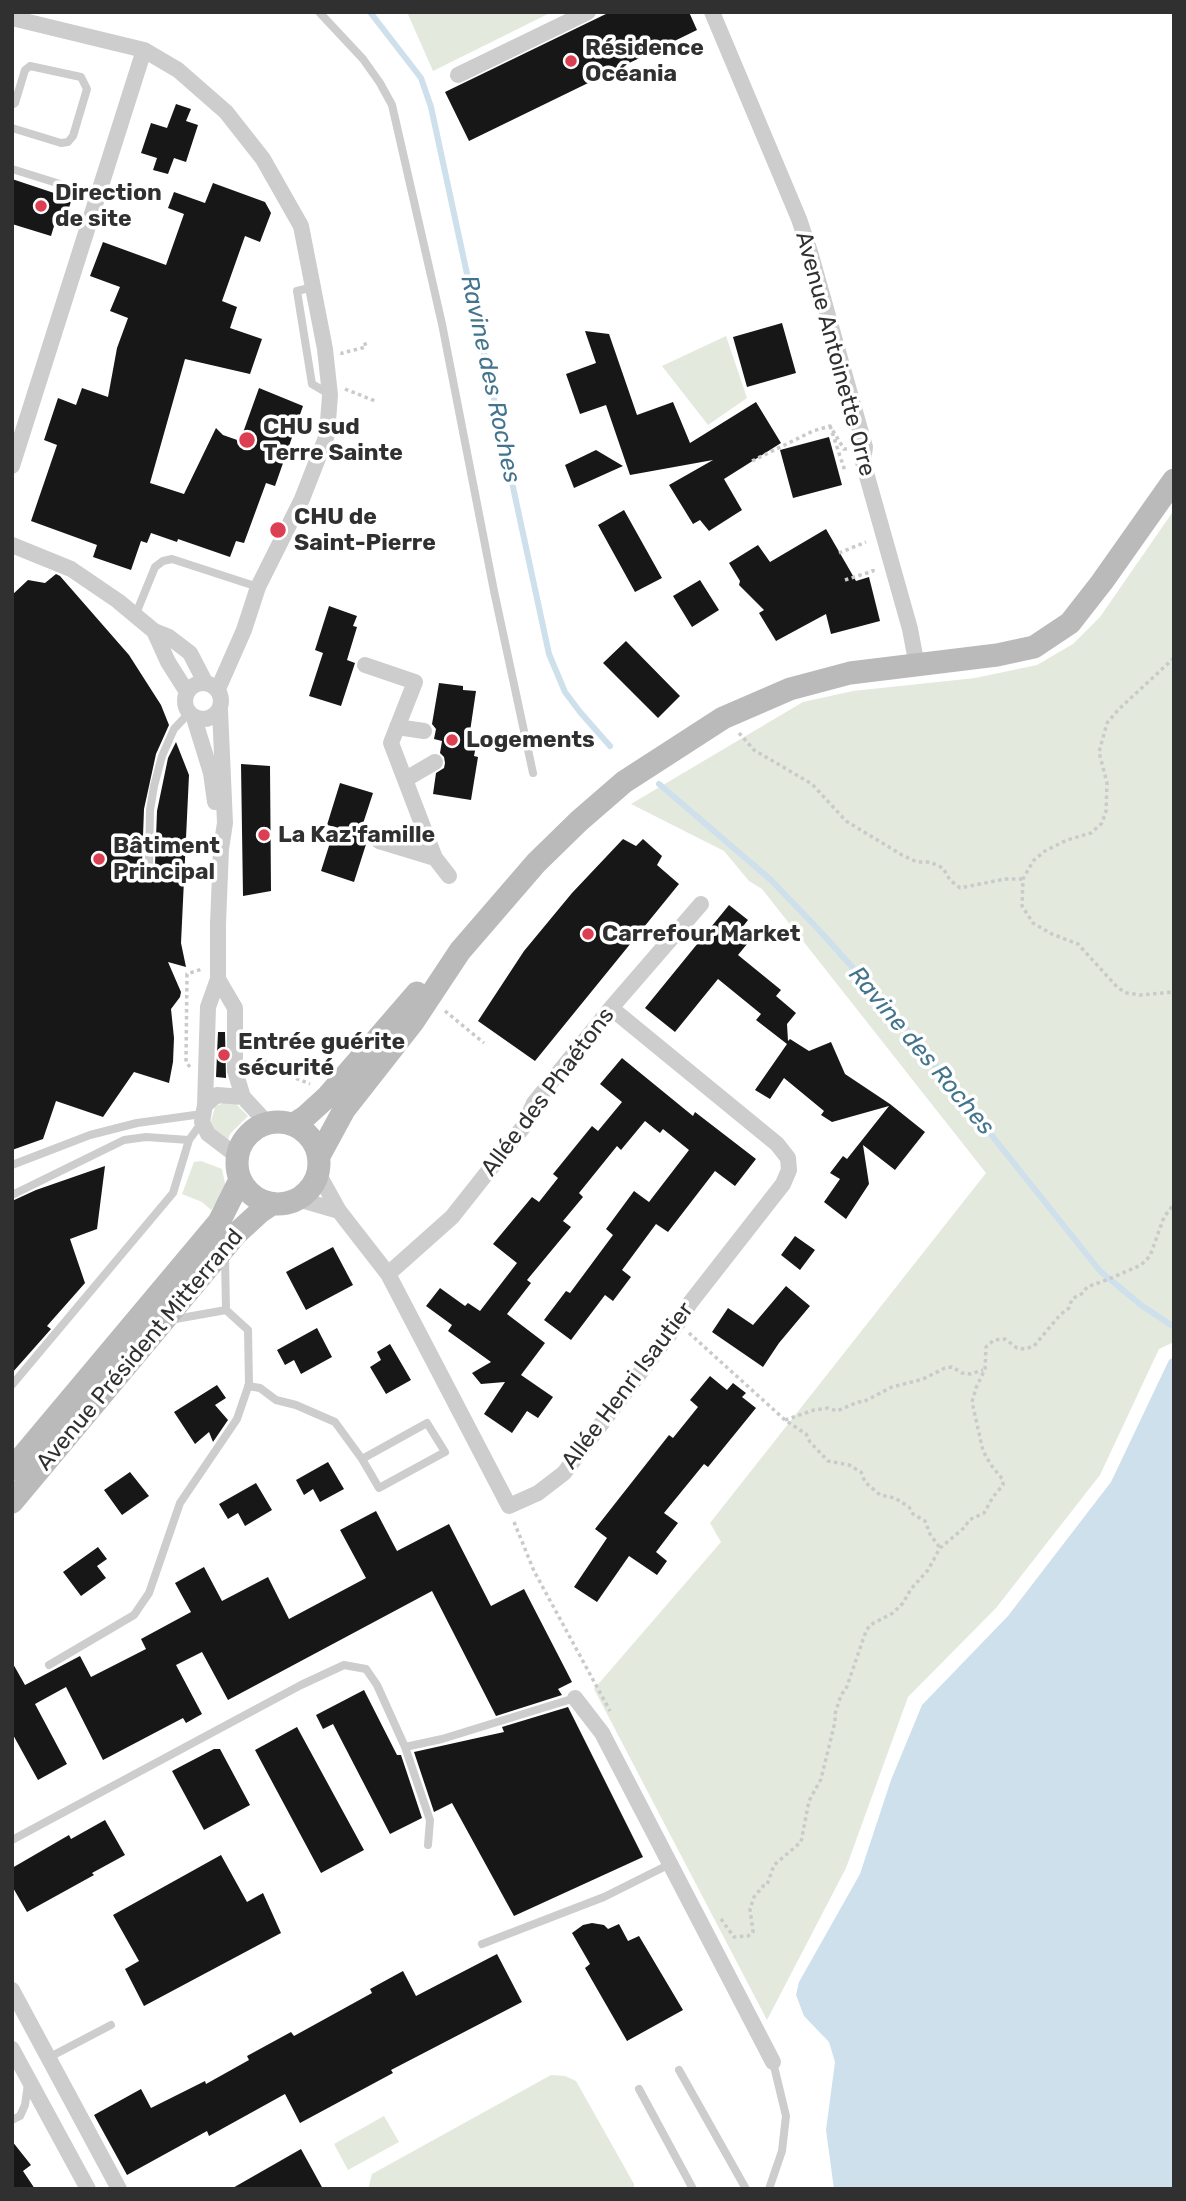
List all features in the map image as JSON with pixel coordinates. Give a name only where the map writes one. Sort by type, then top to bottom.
[{"type":"main road","points":[[319,1164],[314,1143],[306,1131],[294,1124],[277,1121],[256,1128],[247,1135],[237,1156],[240,1180],[253,1196],[272,1204],[290,1203],[298,1199],[314,1183],[319,1164],[344,1110],[413,1022],[460,951],[536,863],[624,782],[723,718],[802,685],[850,673],[997,655],[1034,647],[1070,623],[1174,480]]},
{"type":"main road","points":[[294,1124],[327,1097],[431,977],[460,951]]},
{"type":"main road","name":"Avenue Président Mitterrand","points":[[12,1469],[219,1222],[240,1180]]},
{"type":"main road","name":"Avenue Président Mitterrand","points":[[12,1502],[225,1247],[260,1212],[272,1204]]},
{"type":"street","points":[[458,75],[588,12]]},
{"type":"street","name":"Avenue Antoinette Orre","points":[[712,12],[803,229],[865,447],[863,462],[910,629],[917,666]]},
{"type":"street","points":[[12,18],[145,50],[178,69],[226,112],[264,159],[301,226],[325,349],[330,395],[327,435],[302,499],[258,587],[244,629],[211,686]]},
{"type":"street","points":[[12,466],[16,440],[145,50]]},
{"type":"street","points":[[12,545],[71,569],[118,601],[154,631],[190,653],[211,686],[221,696],[225,823],[221,849],[218,979],[208,1007],[203,1114],[208,1133],[237,1156]]},
{"type":"street","points":[[154,631],[168,662],[187,692],[185,706],[192,715],[211,773],[221,849]]},
{"type":"street","points":[[365,665],[415,682],[391,743],[435,858],[449,876]]},
{"type":"street","points":[[187,692],[198,683],[211,686]]},
{"type":"street","points":[[192,715],[209,719],[220,710]]},
{"type":"street","points":[[397,727],[424,731]]},
{"type":"street","points":[[405,779],[435,762]]},
{"type":"street","points":[[379,841],[435,858]]},
{"type":"street","name":"Allée des Phaétons","points":[[388,1274],[452,1217],[524,1126],[534,1103],[701,904]]},
{"type":"street","points":[[218,979],[235,1008],[235,1071],[243,1097],[267,1123]]},
{"type":"street","name":"Allée Henri Isautier","points":[[509,1506],[538,1493],[564,1473],[678,1323],[690,1303],[783,1184],[789,1170],[788,1158],[777,1144],[611,1008]]},
{"type":"street","points":[[203,1114],[217,1095],[243,1097]]},
{"type":"street","points":[[319,1164],[339,1211],[388,1274],[509,1506]]},
{"type":"street","points":[[298,1199],[339,1211]]},
{"type":"street","points":[[575,1698],[602,1733],[773,2062]]},
{"type":"street","points":[[12,1990],[119,2189]]},
{"type":"street","points":[[12,2049],[88,2189]]},
{"type":"lane","points":[[319,12],[363,59],[392,105],[442,324],[533,773]]},
{"type":"lane","points":[[12,105],[15,103],[25,70],[30,66],[81,77],[87,89],[73,136],[68,142],[61,143],[12,128]]},
{"type":"lane","points":[[12,169],[60,184]]},
{"type":"lane","points":[[135,616],[155,567],[163,561],[172,559],[258,587]]},
{"type":"lane","points":[[149,864],[150,810],[162,756],[174,729],[192,715]]},
{"type":"lane","points":[[12,1385],[173,1193],[189,1140],[203,1114]]},
{"type":"lane","points":[[12,1165],[90,1135],[137,1123],[203,1114]]},
{"type":"lane","points":[[12,1195],[124,1140],[146,1137],[189,1140]]},
{"type":"lane","points":[[49,1665],[134,1615],[149,1592],[180,1503],[237,1419],[248,1386],[248,1330],[226,1310],[225,1247]]},
{"type":"lane","points":[[160,1323],[226,1310]]},
{"type":"lane","points":[[248,1386],[260,1388],[276,1400],[296,1405],[335,1422],[379,1488],[445,1452],[427,1423],[362,1459]]},
{"type":"lane","points":[[12,1840],[300,1685],[344,1665],[366,1669],[377,1685],[405,1747],[430,1820],[428,1845]]},
{"type":"lane","points":[[405,1747],[442,1739],[575,1698]]},
{"type":"lane","points":[[482,1944],[604,1898],[670,1864]]},
{"type":"lane","points":[[48,2058],[111,2025]]},
{"type":"lane","points":[[769,2189],[782,2151],[786,2116],[773,2062]]},
{"type":"lane","points":[[679,2070],[746,2189]]},
{"type":"lane","points":[[12,2120],[20,2116],[25,2105],[29,2086],[27,2075]]},
{"type":"lane","points":[[639,2089],[693,2189]]},
{"type":"path","points":[[344,365],[342,353],[366,347],[364,340]]},
{"type":"path","points":[[330,395],[346,388],[375,401]]},
{"type":"path","points":[[830,426],[844,449],[865,447]]},
{"type":"path","points":[[752,461],[813,431],[830,426]]},
{"type":"path","points":[[830,426],[847,476]]},
{"type":"path","points":[[863,531],[868,552]]},
{"type":"path","points":[[839,553],[866,542]]},
{"type":"path","points":[[845,580],[873,571],[871,561]]},
{"type":"path","points":[[1174,658],[1107,723],[1099,752],[1107,783],[1106,811],[1102,823],[1091,834],[1067,839],[1045,850],[1034,861],[1023,879],[1022,906],[1033,923],[1078,944],[1118,988],[1140,995],[1174,992]]},
{"type":"path","points":[[735,729],[754,750],[812,784],[846,821],[902,855],[917,862],[930,862],[943,868],[950,880],[960,888],[1005,879],[1023,879]]},
{"type":"path","points":[[429,997],[484,1043]]},
{"type":"path","points":[[235,1071],[249,1070],[255,1073],[264,1061],[273,1065]]},
{"type":"path","points":[[283,1073],[311,1084]]},
{"type":"path","points":[[717,1913],[734,1937],[748,1936],[753,1932],[750,1909],[754,1897],[762,1886],[767,1885],[774,1865],[801,1842],[809,1801],[821,1779],[835,1714],[866,1631],[870,1625],[893,1613],[903,1603],[928,1570],[940,1548],[965,1527],[969,1520],[984,1513],[1003,1485],[1003,1480],[983,1451],[972,1402],[985,1369],[986,1347],[994,1340],[1005,1339],[1017,1348],[1034,1346],[1069,1308],[1072,1299],[1083,1293],[1087,1287],[1141,1265],[1150,1256],[1164,1217],[1174,1204]]},
{"type":"path","points":[[678,1323],[785,1420],[806,1434],[828,1461],[849,1465],[861,1472],[865,1482],[880,1495],[895,1498],[909,1507],[913,1514],[925,1521],[940,1548]]},
{"type":"path","points":[[785,1420],[828,1408],[837,1411],[945,1368],[952,1367],[970,1374],[985,1369]]},
{"type":"path","points":[[509,1506],[534,1571],[610,1712]]},
{"type":"shaded area","points":[[407,12],[552,12],[433,71]]},
{"type":"shaded area","points":[[726,336],[747,398],[708,425],[662,366]]},
{"type":"shaded area","points":[[1174,510],[1174,1342],[1159,1349],[1100,1475],[996,1608],[908,1697],[846,1868],[767,2020],[594,1689],[721,1542],[710,1523],[986,1173],[762,889],[749,881],[724,851],[631,804],[803,702],[853,691],[975,678],[1037,665],[1073,644],[1100,617]]},
{"type":"shaded area","points":[[227,1101],[234,1102],[248,1116],[230,1134],[228,1140],[213,1128],[211,1121],[215,1107]]},
{"type":"shaded area","points":[[201,1161],[222,1169],[226,1188],[211,1210],[202,1202],[182,1194],[194,1162]]},
{"type":"shaded area","points":[[551,2075],[565,2076],[576,2081],[634,2184],[634,2189],[368,2189],[372,2174]]},
{"type":"shaded area","points":[[384,2116],[399,2142],[348,2170],[334,2144]]},
{"type":"water","points":[[1174,1357],[1174,2189],[834,2189],[826,2130],[835,2062],[829,2042],[804,2016],[796,1995],[799,1982],[860,1874],[891,1780],[922,1705],[1008,1616],[1111,1482],[1169,1360]]},
{"type":"building","name":"Résidence Océania","points":[[610,12],[689,12],[697,30],[469,141],[445,92]]},
{"type":"building","points":[[176,104],[191,109],[186,121],[198,125],[186,162],[174,158],[168,174],[153,170],[157,158],[141,153],[151,123],[167,128]]},
{"type":"building","name":"Direction de site","points":[[12,179],[72,199],[66,216],[58,213],[51,236],[12,224]]},
{"type":"building","points":[[213,183],[265,202],[271,213],[260,242],[245,236],[222,301],[237,307],[230,328],[262,339],[250,374],[185,359],[150,483],[184,494],[216,428],[223,435],[240,441],[259,388],[303,406],[275,486],[266,483],[244,543],[236,541],[230,557],[178,539],[177,542],[151,533],[147,543],[141,541],[131,570],[93,557],[97,545],[31,521],[57,445],[44,440],[58,398],[76,405],[82,388],[108,397],[117,348],[128,318],[110,311],[120,287],[90,276],[103,242],[166,265],[184,214],[168,208],[174,192],[205,203]]},
{"type":"building","points":[[782,323],[796,373],[747,387],[733,337]]},
{"type":"building","points":[[585,331],[609,334],[637,415],[673,402],[690,443],[756,402],[781,443],[724,479],[742,510],[709,531],[700,520],[693,524],[669,485],[713,460],[630,475],[606,405],[580,414],[566,374],[596,363]]},
{"type":"building","points":[[829,437],[842,485],[793,498],[780,450]]},
{"type":"building","points":[[596,450],[623,466],[574,488],[565,465]]},
{"type":"building","points":[[624,510],[662,578],[635,592],[598,525]]},
{"type":"building","points":[[826,529],[856,581],[869,577],[880,621],[831,634],[826,614],[776,641],[759,613],[764,610],[739,585],[740,581],[729,563],[758,545],[770,562]]},
{"type":"building","name":"Bâtiment Principal","points":[[56,574],[129,655],[161,705],[169,725],[156,754],[144,809],[142,864],[146,870],[152,870],[155,865],[157,811],[168,758],[176,742],[189,775],[181,943],[186,967],[168,962],[181,992],[171,1009],[174,1038],[169,1083],[134,1072],[103,1117],[56,1101],[43,1139],[12,1150],[12,595],[28,580],[45,583]]},
{"type":"building","points":[[700,580],[719,610],[692,627],[673,596]]},
{"type":"building","points":[[329,606],[357,616],[353,626],[357,627],[347,660],[355,663],[341,706],[309,696],[323,653],[315,650]]},
{"type":"building","points":[[626,641],[680,696],[658,718],[603,663]]},
{"type":"building","name":"Logements","points":[[439,683],[463,686],[463,690],[476,691],[468,745],[476,746],[474,756],[478,757],[471,800],[433,794],[436,773],[444,768],[445,763],[440,753],[442,741],[434,739],[436,729],[432,724]]},
{"type":"building","name":"La Kaz'famille","points":[[241,764],[270,766],[271,891],[243,896]]},
{"type":"building","points":[[340,783],[373,793],[359,836],[368,838],[354,882],[321,871],[335,827],[327,825]]},
{"type":"building","name":"Carrefour Market","points":[[623,839],[636,846],[643,839],[662,856],[657,865],[679,884],[535,1061],[478,1021],[524,951],[572,893]]},
{"type":"building","points":[[729,905],[748,920],[741,929],[752,938],[738,955],[781,990],[776,996],[796,1013],[787,1024],[788,1041],[790,1039],[809,1051],[831,1042],[845,1074],[890,1104],[925,1132],[895,1170],[863,1145],[869,1184],[846,1219],[824,1202],[840,1179],[830,1173],[843,1156],[847,1159],[889,1106],[832,1122],[821,1115],[824,1111],[784,1078],[770,1099],[755,1090],[787,1044],[756,1020],[761,1014],[718,979],[675,1032],[645,1008]]},
{"type":"building","points":[[218,1032],[225,1032],[226,1078],[216,1077]]},
{"type":"building","points":[[622,1058],[693,1116],[695,1112],[756,1159],[735,1186],[715,1171],[668,1232],[656,1224],[622,1270],[631,1277],[613,1301],[605,1295],[571,1340],[544,1320],[566,1291],[570,1293],[613,1235],[606,1229],[634,1191],[649,1202],[689,1150],[663,1129],[660,1133],[645,1121],[621,1150],[617,1146],[579,1193],[583,1197],[563,1221],[571,1227],[527,1280],[531,1283],[507,1314],[545,1343],[521,1375],[553,1397],[538,1418],[527,1411],[512,1433],[484,1414],[505,1382],[481,1384],[472,1373],[491,1362],[448,1331],[452,1325],[426,1306],[440,1288],[465,1306],[468,1303],[480,1311],[517,1263],[493,1244],[532,1197],[539,1202],[558,1178],[553,1174],[592,1126],[598,1131],[622,1102],[600,1084]]},
{"type":"building","points":[[105,1166],[97,1229],[70,1239],[85,1283],[47,1326],[51,1329],[12,1373],[12,1201]]},
{"type":"building","points":[[795,1236],[815,1250],[800,1270],[781,1255]]},
{"type":"building","points":[[333,1247],[353,1285],[306,1310],[286,1272]]},
{"type":"building","points":[[786,1286],[810,1306],[763,1367],[712,1332],[728,1308],[753,1325]]},
{"type":"building","points":[[317,1328],[332,1357],[301,1374],[294,1360],[285,1365],[277,1350]]},
{"type":"building","points":[[390,1344],[411,1380],[386,1394],[370,1367],[381,1360],[377,1352]]},
{"type":"building","points":[[710,1376],[727,1390],[733,1383],[746,1393],[742,1397],[756,1408],[708,1467],[704,1464],[664,1513],[678,1523],[656,1552],[667,1561],[657,1575],[629,1556],[597,1602],[574,1587],[607,1538],[595,1529],[669,1435],[673,1438],[698,1407],[690,1400]]},
{"type":"building","points":[[217,1385],[226,1398],[215,1405],[228,1420],[213,1442],[209,1432],[195,1444],[174,1412]]},
{"type":"building","points":[[328,1462],[344,1489],[320,1502],[313,1489],[304,1495],[296,1480]]},
{"type":"building","points":[[130,1472],[149,1496],[122,1515],[104,1490]]},
{"type":"building","points":[[256,1483],[272,1510],[245,1526],[238,1513],[228,1519],[219,1504]]},
{"type":"building","points":[[376,1511],[397,1551],[449,1524],[491,1606],[524,1589],[572,1682],[558,1689],[562,1695],[496,1716],[432,1591],[228,1700],[202,1652],[176,1665],[202,1714],[186,1723],[183,1718],[103,1760],[66,1687],[35,1704],[67,1764],[38,1780],[12,1733],[12,1662],[25,1685],[80,1656],[91,1677],[146,1649],[141,1639],[191,1612],[175,1583],[204,1567],[222,1601],[268,1577],[289,1619],[366,1578],[340,1530]]},
{"type":"building","points":[[98,1547],[107,1559],[97,1566],[106,1578],[81,1596],[63,1572]]},
{"type":"building","points":[[364,1690],[397,1755],[401,1755],[422,1818],[390,1834],[333,1724],[323,1729],[316,1715]]},
{"type":"building","points":[[568,1707],[643,1857],[514,1916],[452,1803],[434,1812],[414,1752],[504,1732],[502,1727]]},
{"type":"building","points":[[297,1727],[364,1850],[321,1873],[255,1750]]},
{"type":"building","points":[[214,1749],[220,1749],[250,1805],[204,1830],[172,1771]]},
{"type":"building","points":[[105,1820],[125,1855],[27,1912],[12,1886],[12,1868],[69,1835],[71,1839]]},
{"type":"building","points":[[221,1855],[247,1902],[263,1893],[281,1933],[144,2006],[125,1969],[139,1961],[113,1915]]},
{"type":"building","points":[[619,1924],[628,1941],[639,1936],[683,2010],[627,2041],[585,1968],[590,1964],[572,1933],[583,1925],[604,1925],[608,1929]]},
{"type":"building","points":[[497,1954],[522,2002],[391,2070],[393,2073],[300,2123],[285,2094],[209,2136],[207,2131],[127,2175],[94,2115],[141,2089],[151,2108],[205,2081],[206,2084],[249,2060],[247,2056],[291,2032],[294,2036],[372,1993],[370,1989],[403,1971],[416,1996]]},
{"type":"building","points":[[12,2141],[31,2165],[23,2171],[35,2189],[12,2189]]},
{"type":"building","points":[[301,2149],[323,2189],[231,2189]]},
{"type":"waterway","name":"Ravine des Roches","points":[[370,12],[421,78],[431,107],[549,654],[565,692],[610,746]]},
{"type":"waterway","name":"Ravine des Roches","points":[[659,784],[771,880],[818,929],[897,1017],[1100,1271],[1141,1305],[1174,1327]]},
{"type":"place","name":"Résidence Océania","points":[[571,61]]},
{"type":"place","name":"Direction de site","points":[[41,206]]},
{"type":"place","name":"CHU sud Terre Sainte","points":[[247,440]]},
{"type":"place","name":"CHU de Saint-Pierre","points":[[278,530]]},
{"type":"place","name":"Logements","points":[[452,740]]},
{"type":"place","name":"La Kaz'famille","points":[[264,835]]},
{"type":"place","name":"Bâtiment Principal","points":[[99,859]]},
{"type":"place","name":"Carrefour Market","points":[[588,934]]},
{"type":"place","name":"Entrée guérite sécurité","points":[[224,1055]]}]
